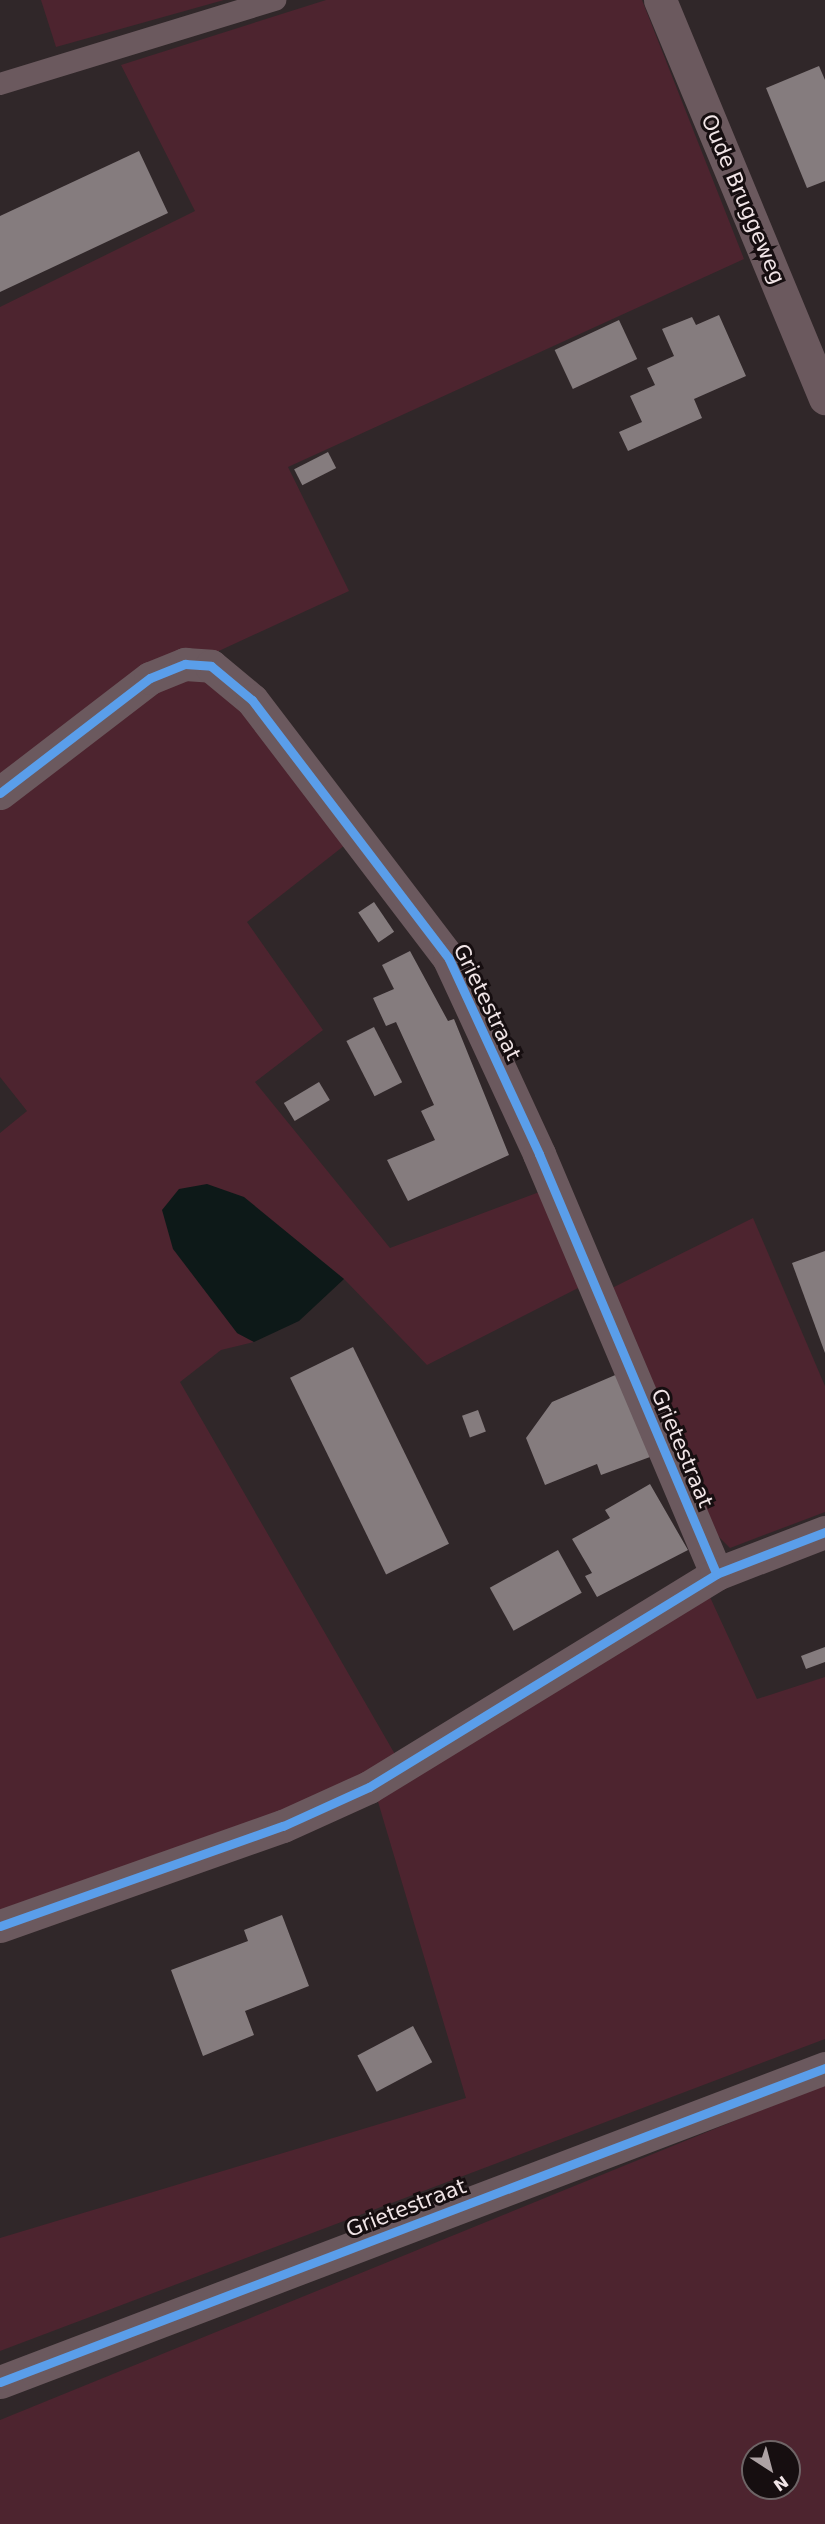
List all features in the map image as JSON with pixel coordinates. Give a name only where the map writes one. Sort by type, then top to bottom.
[{"type":"street","name":"Oude Bruggeweg","points":[[660,0],[825,398]]},
{"type":"street","name":"Grietestraat","points":[[0,793],[150,678],[185,664],[211,666],[252,700],[449,959],[539,1154],[716,1574]]},
{"type":"street","points":[[0,1926],[283,1826],[369,1787],[716,1574],[825,1532]]},
{"type":"street","name":"Grietestraat","points":[[0,2382],[825,2068]]},
{"type":"lane","points":[[0,84],[275,0]]},
{"type":"shaded area","points":[[41,0],[224,0],[56,47]]},
{"type":"shaded area","points":[[326,0],[642,0],[744,259],[288,467],[349,591],[208,656],[345,845],[247,922],[323,1030],[255,1082],[390,1248],[542,1191],[584,1285],[427,1365],[344,1279],[280,1227],[237,1333],[254,1342],[221,1350],[180,1382],[396,1756],[327,1794],[0,1917],[0,1133],[27,1111],[0,1077],[0,307],[195,211],[121,65]]},
{"type":"shaded area","points":[[207,1184],[244,1197],[344,1279],[299,1321],[254,1342],[237,1333],[173,1249],[162,1210],[179,1189]]},
{"type":"shaded area","points":[[753,1218],[825,1386],[825,1512],[730,1548],[715,1533],[612,1288]]},
{"type":"shaded area","points":[[709,1595],[757,1699],[825,1677],[825,2039],[0,2351],[0,2238],[466,2098],[376,1795]]},
{"type":"shaded area","points":[[825,2084],[825,2524],[0,2524],[0,2420]]},
{"type":"building","points":[[819,66],[825,80],[825,181],[807,188],[766,88]]},
{"type":"building","points":[[139,151],[168,213],[0,292],[0,216]]},
{"type":"building","points":[[719,315],[746,376],[694,399],[702,418],[628,451],[619,432],[642,422],[630,396],[655,385],[647,368],[674,356],[662,329],[692,317],[696,325]]},
{"type":"building","points":[[619,320],[637,359],[573,389],[555,350]]},
{"type":"building","points":[[328,452],[336,468],[302,485],[294,469]]},
{"type":"building","points":[[374,902],[394,932],[378,942],[358,913]]},
{"type":"building","points":[[410,951],[448,1021],[454,1019],[509,1155],[408,1201],[387,1160],[435,1140],[421,1111],[434,1105],[396,1022],[386,1026],[373,998],[394,989],[382,965]]},
{"type":"building","points":[[374,1027],[402,1082],[375,1096],[346,1041]]},
{"type":"building","points":[[319,1082],[330,1100],[295,1121],[284,1103]]},
{"type":"building","points":[[825,1251],[825,1353],[792,1263]]},
{"type":"building","points":[[353,1347],[449,1544],[386,1575],[290,1378]]},
{"type":"building","points":[[620,1373],[650,1457],[601,1475],[597,1464],[545,1485],[526,1438],[552,1402]]},
{"type":"building","points":[[478,1410],[486,1432],[470,1437],[462,1416]]},
{"type":"building","points":[[650,1484],[688,1550],[597,1597],[585,1576],[592,1573],[572,1539],[610,1518],[605,1510]]},
{"type":"building","points":[[558,1550],[582,1593],[514,1631],[490,1588]]},
{"type":"building","points":[[825,1647],[825,1662],[806,1669],[801,1656]]},
{"type":"building","points":[[282,1915],[309,1986],[245,2011],[254,2035],[203,2056],[171,1970],[248,1941],[244,1930]]},
{"type":"building","points":[[413,2026],[432,2062],[377,2092],[357,2056]]},
{"type":"cycle path","points":[[0,793],[150,678],[185,664],[211,666],[252,700],[449,959],[539,1154],[716,1574]]},
{"type":"cycle path","points":[[0,1926],[283,1826],[369,1787],[716,1574],[825,1532]]},
{"type":"cycle path","points":[[0,2382],[825,2068]]}]
